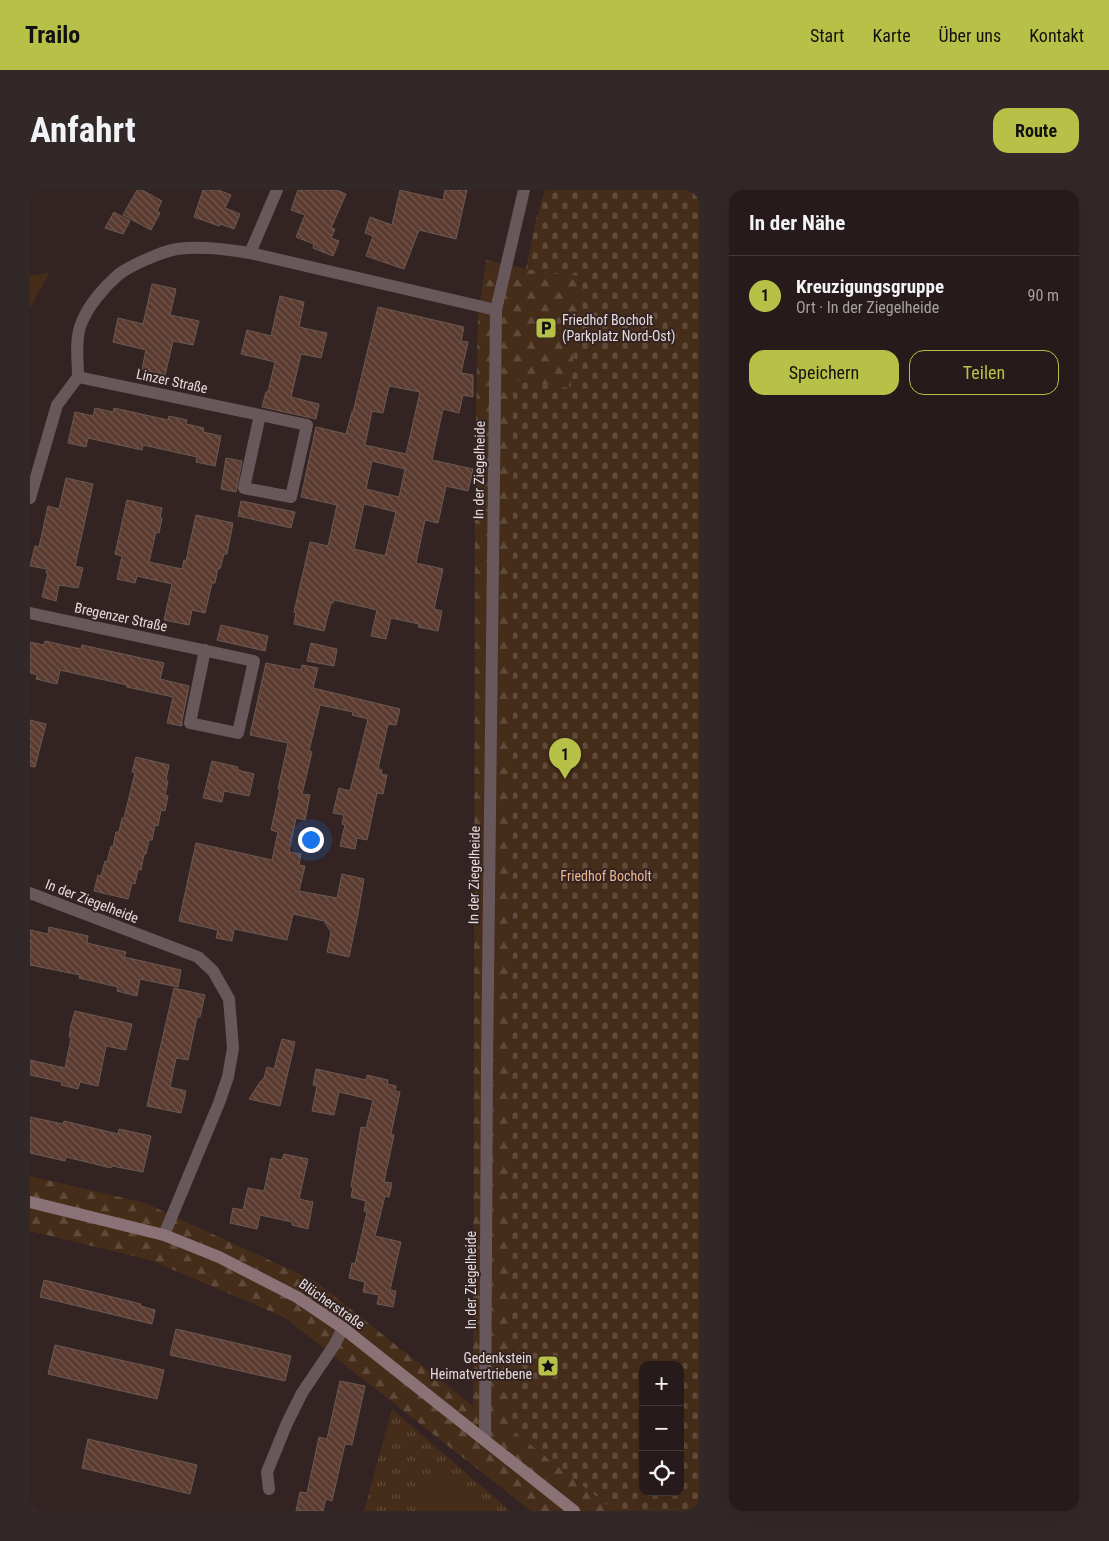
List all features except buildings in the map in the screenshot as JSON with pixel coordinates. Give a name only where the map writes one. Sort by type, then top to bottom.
[{"type":"street","points":[[250,253],[277,190]]},
{"type":"street","name":"In der Ziegelheide","points":[[485,1440],[487,1053],[496,310],[508,251],[524,190]]},
{"type":"street","points":[[30,498],[57,405],[78,377],[77,347],[80,327],[92,305],[119,274],[140,263],[176,249],[213,247],[250,253],[496,310]]},
{"type":"street","name":"Linzer Straße","points":[[78,377],[260,415],[306,425],[291,497],[244,488],[260,415]]},
{"type":"street","name":"Bregenzer Straße","points":[[30,613],[205,650],[254,661],[238,733],[190,723],[205,650]]},
{"type":"street","name":"In der Ziegelheide","points":[[30,893],[198,957],[213,971],[229,999],[233,1048],[228,1077],[164,1235]]},
{"type":"street","name":"Blücherstraße","points":[[30,1202],[164,1235],[219,1257],[296,1297],[343,1328],[574,1511]]},
{"type":"street","points":[[269,1489],[268,1472],[287,1423],[302,1393],[335,1344],[343,1328]]},
{"type":"green space","name":"Friedhof Bocholt","points":[[545,190],[699,190],[699,1511],[615,1511],[512,1430],[513,380],[571,388],[580,276],[526,269],[536,220]]},
{"type":"green space","points":[[486,260],[526,269],[580,276],[571,388],[513,380],[512,1430],[615,1511],[531,1511],[284,1317],[150,1260],[30,1231],[30,1176],[145,1203],[315,1281],[473,1406],[475,467],[478,317]]},
{"type":"green space","points":[[50,272],[30,308],[30,276]]},
{"type":"green space","points":[[392,1409],[510,1511],[364,1511]]},
{"type":"green space","points":[[439,1463],[498,1511],[420,1511],[408,1501]]},
{"type":"place","name":"Friedhof Bocholt (Parkplatz Nord-Ost)","points":[[546,328]]},
{"type":"place","name":"Kreuzigungsgruppe","points":[[565,779]]},
{"type":"place","name":"Gedenkstein Heimatvertriebene","points":[[548,1366]]}]
